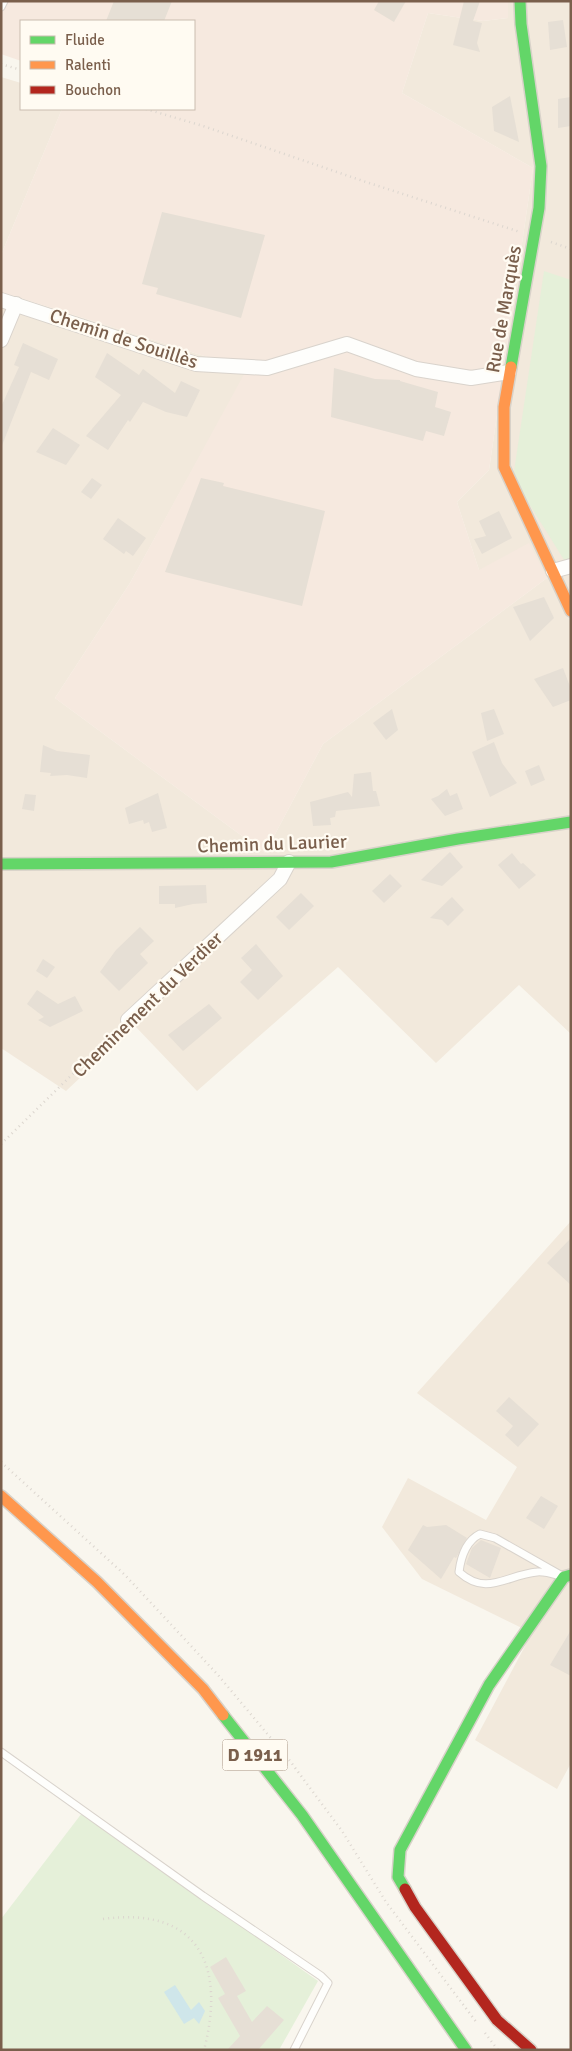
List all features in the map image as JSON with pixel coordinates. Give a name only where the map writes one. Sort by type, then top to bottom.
[{"type":"street","name":"Rue de Marquès","points":[[520,1],[521,24],[542,166],[534,237],[504,408],[504,467],[571,610]]},
{"type":"street","name":"Chemin de Souillès","points":[[1,300],[196,364],[267,368],[347,344],[416,369],[471,378],[509,372]]},
{"type":"street","points":[[1,340],[16,304]]},
{"type":"street","points":[[553,571],[571,566]]},
{"type":"street","name":"Chemin du Laurier","points":[[1,864],[331,862],[477,835],[571,822]]},
{"type":"street","name":"Cheminement du Verdier","points":[[128,1020],[280,879],[289,862]]},
{"type":"street","name":"D 1911","points":[[1,1496],[97,1582],[203,1689],[302,1815],[466,2050]]},
{"type":"street","points":[[531,2050],[497,2020],[415,1907],[398,1877],[400,1850],[489,1685],[567,1576]]},
{"type":"lane","points":[[1,7],[4,1]]},
{"type":"lane","points":[[480,1534],[495,1538],[567,1576],[538,1572],[485,1585],[467,1579],[459,1572],[467,1545],[480,1534]]},
{"type":"lane","points":[[1,1752],[203,1896],[321,1976],[328,1984],[294,2050]]},
{"type":"path","points":[[1,64],[20,70]]},
{"type":"path","points":[[149,110],[203,126],[363,182],[571,249]]},
{"type":"path","name":"Cheminement du Verdier","points":[[1,1144],[128,1020]]},
{"type":"path","points":[[103,1919],[121,1917],[171,1924],[186,1934],[196,1944],[210,1978],[212,1994],[212,2013],[204,2050]]},
{"type":"shaded area","points":[[1,1],[508,1],[508,18],[483,21],[428,13],[402,93],[533,168],[489,470],[457,502],[479,570],[529,543],[547,578],[323,744],[265,853],[55,698],[130,583],[248,367],[239,367],[1,292],[1,255],[62,110],[195,110],[195,20],[20,20],[20,61],[1,54]]},
{"type":"shaded area","points":[[508,1],[571,1],[571,1034],[519,985],[436,1063],[338,967],[197,1091],[135,1026],[66,1091],[1,1048],[1,292],[239,367],[249,367],[130,583],[55,698],[265,853],[323,744],[547,578],[479,570],[457,502],[489,470],[533,168],[402,93],[428,13],[483,21],[508,18]]},
{"type":"shaded area","points":[[1,77],[20,83],[20,110],[62,110],[1,255]]},
{"type":"shaded area","points":[[571,1221],[571,1763],[557,1789],[475,1740],[532,1633],[422,1579],[382,1527],[408,1478],[486,1520],[517,1467],[417,1393]]},
{"type":"green space","points":[[544,271],[571,280],[571,561],[566,563],[513,478]]},
{"type":"green space","points":[[82,1813],[318,1981],[279,2050],[1,2050],[1,1919]]},
{"type":"water","points":[[175,1985],[191,2010],[199,2002],[205,2011],[199,2024],[194,2018],[184,2024],[164,1992]]},
{"type":"building","points":[[114,1],[172,1],[164,20],[106,20]]},
{"type":"building","points":[[379,1],[406,1],[394,22],[374,10]]},
{"type":"building","points":[[464,1],[480,1],[473,21],[482,23],[477,43],[480,52],[453,45]]},
{"type":"building","points":[[563,20],[567,47],[550,50],[548,22]]},
{"type":"building","points":[[510,96],[519,142],[494,131],[492,107]]},
{"type":"building","points":[[571,97],[571,126],[558,128],[558,99]]},
{"type":"building","points":[[162,212],[265,235],[241,318],[156,294],[158,288],[142,284]]},
{"type":"building","points":[[23,343],[58,359],[49,380],[31,372],[1,448],[1,407],[19,367],[14,365]]},
{"type":"building","points":[[107,353],[139,375],[143,369],[175,393],[181,381],[200,390],[187,417],[166,412],[143,402],[130,422],[128,420],[108,450],[86,436],[121,395],[95,377]]},
{"type":"building","points":[[334,368],[375,379],[400,380],[438,392],[435,407],[451,412],[444,436],[426,431],[423,441],[331,417]]},
{"type":"building","points":[[53,428],[80,445],[66,465],[36,452]]},
{"type":"building","points":[[92,478],[102,485],[91,499],[81,492]]},
{"type":"building","points":[[201,478],[224,483],[223,486],[325,511],[302,606],[165,572]]},
{"type":"building","points":[[499,511],[512,538],[482,554],[474,539],[486,536],[479,521]]},
{"type":"building","points":[[118,518],[146,538],[133,556],[126,551],[124,554],[103,539]]},
{"type":"building","points":[[544,597],[554,618],[530,641],[513,607]]},
{"type":"building","points":[[563,668],[571,689],[571,700],[553,707],[534,679]]},
{"type":"building","points":[[392,709],[398,730],[386,740],[373,723]]},
{"type":"building","points":[[494,709],[504,734],[487,741],[481,713]]},
{"type":"building","points":[[494,742],[502,763],[517,783],[490,797],[472,752]]},
{"type":"building","points":[[43,745],[57,751],[90,755],[87,778],[67,775],[50,776],[51,773],[40,772]]},
{"type":"building","points":[[539,765],[545,780],[531,786],[525,771]]},
{"type":"building","points":[[371,772],[373,791],[376,791],[380,806],[336,811],[335,817],[330,818],[331,825],[313,826],[310,802],[348,792],[352,797],[354,774]]},
{"type":"building","points":[[447,789],[450,796],[457,793],[463,809],[445,816],[431,799]]},
{"type":"building","points":[[158,793],[167,828],[152,832],[149,822],[144,824],[143,820],[129,824],[125,808]]},
{"type":"building","points":[[25,794],[36,795],[34,811],[22,809]]},
{"type":"building","points":[[450,852],[463,867],[442,886],[421,880]]},
{"type":"building","points":[[512,853],[521,864],[523,863],[536,875],[519,889],[498,865]]},
{"type":"building","points":[[390,874],[402,886],[384,903],[372,891]]},
{"type":"building","points":[[206,885],[207,903],[175,908],[175,904],[159,904],[159,886]]},
{"type":"building","points":[[301,893],[314,906],[289,930],[276,917]]},
{"type":"building","points":[[452,897],[464,910],[448,926],[442,920],[430,918]]},
{"type":"building","points":[[140,927],[154,941],[140,954],[148,963],[119,991],[100,972],[116,950]]},
{"type":"building","points":[[256,944],[283,976],[258,1000],[240,982],[252,970],[241,958]]},
{"type":"building","points":[[43,959],[55,967],[47,978],[36,971]]},
{"type":"building","points":[[37,990],[58,1004],[75,996],[83,1011],[50,1027],[38,1020],[44,1017],[27,1004]]},
{"type":"building","points":[[209,1004],[222,1018],[183,1051],[168,1035]]},
{"type":"building","points":[[571,1238],[571,1285],[547,1263]]},
{"type":"building","points":[[509,1397],[539,1424],[518,1447],[505,1435],[513,1426],[496,1411]]},
{"type":"building","points":[[541,1496],[558,1506],[544,1529],[526,1518]]},
{"type":"building","points":[[423,1525],[427,1527],[446,1525],[467,1538],[441,1579],[408,1550]]},
{"type":"building","points":[[481,1540],[501,1548],[490,1578],[466,1564],[472,1548]]},
{"type":"building","points":[[571,1630],[571,1676],[550,1665]]},
{"type":"building","points":[[226,1957],[246,1991],[237,1996],[252,2022],[267,2006],[284,2020],[258,2050],[227,2050],[240,2036],[218,1998],[225,1994],[210,1967]]},
{"type":"traffic: fast","points":[[511,367],[539,208],[541,166],[521,24],[520,1]]},
{"type":"traffic: fast","points":[[1,864],[331,862],[458,839],[571,822]]},
{"type":"traffic: fast","points":[[405,1889],[398,1877],[400,1850],[489,1685],[564,1577],[571,1575]]},
{"type":"traffic: fast","points":[[223,1715],[302,1815],[466,2050]]},
{"type":"traffic: slow","points":[[511,367],[504,407],[504,467],[571,611]]},
{"type":"traffic: slow","points":[[1,1496],[97,1582],[203,1689],[223,1715]]},
{"type":"traffic: jam","points":[[405,1889],[415,1907],[497,2020],[531,2050]]}]
